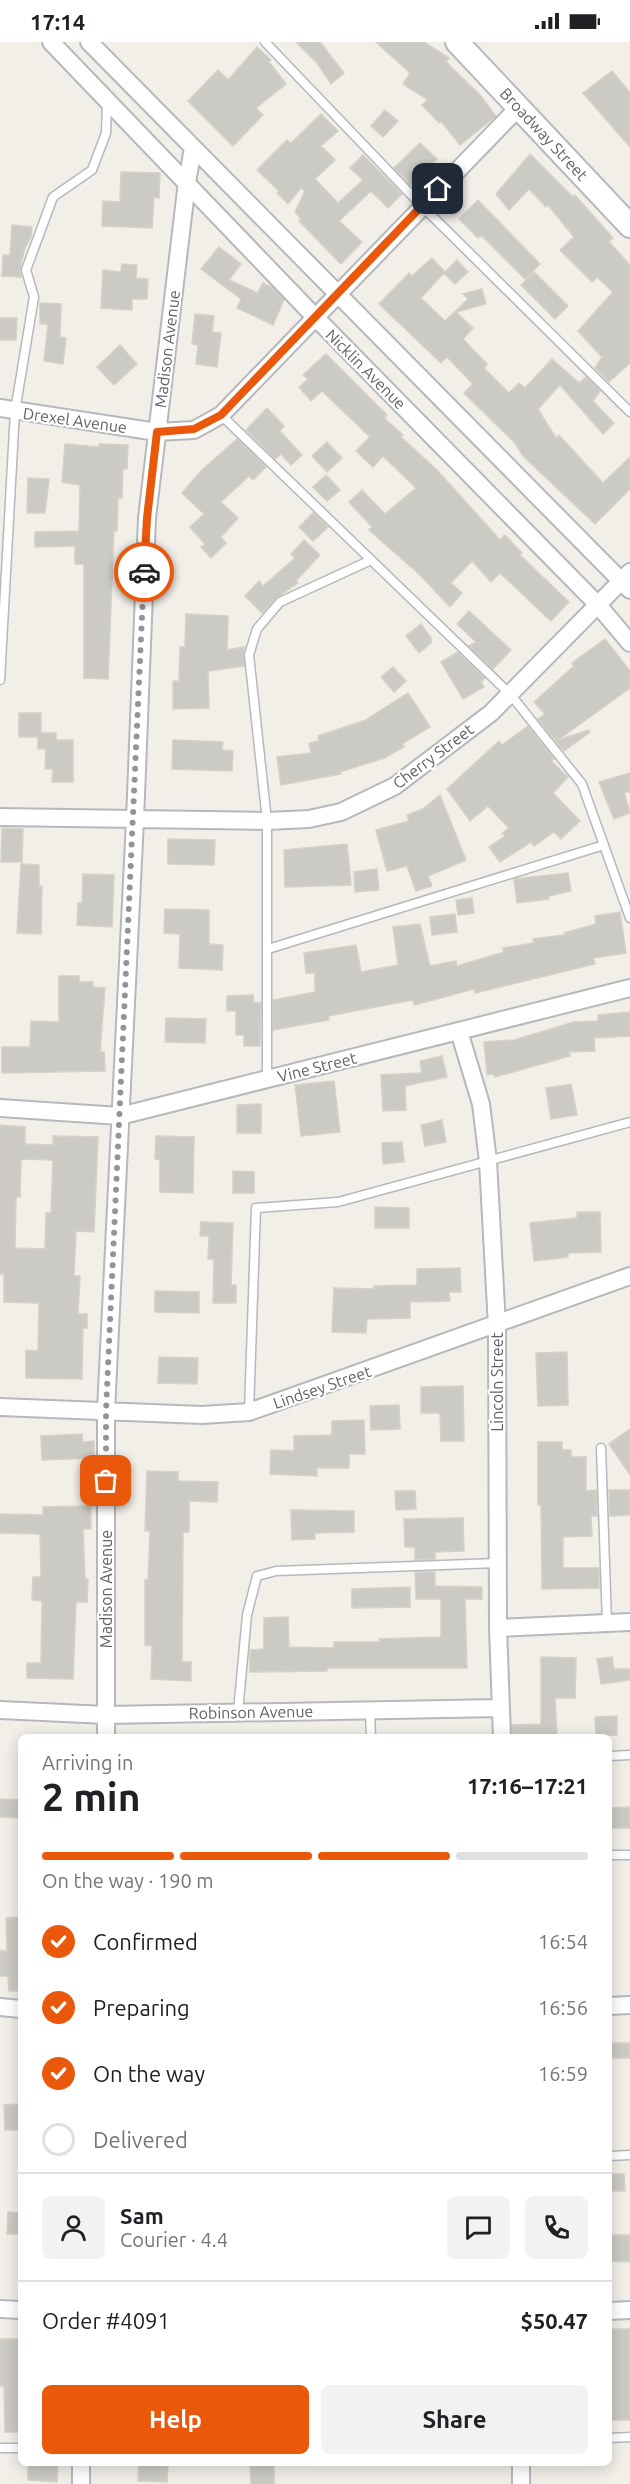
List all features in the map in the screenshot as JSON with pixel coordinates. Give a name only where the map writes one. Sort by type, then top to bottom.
[{"type":"main road","name":"Broadway Street","points":[[457,42],[630,225]]},
{"type":"street","name":"Nicklin Avenue","points":[[51,42],[315,317],[598,605],[630,644]]},
{"type":"street","name":"Nicklin Avenue","points":[[89,42],[336,294],[627,581]]},
{"type":"street","name":"Drexel Avenue","points":[[7,410],[157,432],[194,429],[221,415],[519,107]]},
{"type":"street","name":"Madison Avenue","points":[[106,1734],[106,1411],[135,820],[147,518],[193,148]]},
{"type":"street","name":"Cherry Street","points":[[0,817],[267,821],[309,819],[340,812],[396,786],[491,713],[598,605],[627,581]]},
{"type":"street","name":"Vine Street","points":[[0,1108],[120,1116],[630,988]]},
{"type":"street","name":"Lincoln Street","points":[[459,1031],[481,1104],[488,1161],[496,1326],[498,1628],[502,1734]]},
{"type":"street","name":"Lindsey Street","points":[[0,1407],[202,1415],[249,1412],[496,1326],[630,1276]]},
{"type":"street","points":[[498,1628],[630,1622]]},
{"type":"street","name":"Robinson Avenue","points":[[0,1710],[106,1715],[501,1708]]},
{"type":"street","points":[[612,2006],[630,2005]]},
{"type":"street","points":[[0,2007],[18,2009]]},
{"type":"street","points":[[0,2309],[18,2310]]},
{"type":"street","points":[[612,2311],[630,2310]]},
{"type":"street","points":[[81,2466],[81,2484]]},
{"type":"street","points":[[521,2466],[521,2484]]},
{"type":"lane","points":[[265,42],[422,206],[630,412]]},
{"type":"lane","points":[[0,680],[7,410],[34,297],[27,270],[53,197],[92,170],[106,133],[107,100]]},
{"type":"lane","points":[[221,415],[510,694],[582,784],[630,918]]},
{"type":"lane","points":[[267,1079],[267,821],[249,655],[257,629],[280,602],[371,560]]},
{"type":"lane","points":[[268,949],[604,845]]},
{"type":"lane","points":[[249,1412],[256,1208],[338,1202],[630,1122]]},
{"type":"lane","points":[[601,1448],[607,1623]]},
{"type":"lane","points":[[238,1712],[247,1615],[257,1576],[276,1571],[498,1563]]},
{"type":"lane","points":[[370,1710],[371,1734]]},
{"type":"lane","points":[[612,1756],[630,1755]]},
{"type":"lane","points":[[612,1855],[630,1855]]},
{"type":"lane","points":[[612,2156],[630,2156]]},
{"type":"lane","points":[[612,2438],[630,2437]]},
{"type":"lane","points":[[0,2448],[18,2448]]},
{"type":"building","points":[[296,42],[320,42],[344,73],[331,84],[317,63]]},
{"type":"building","points":[[376,42],[424,42],[449,58],[446,62],[480,95],[496,116],[460,145],[441,121],[439,123],[422,105],[428,100],[403,84],[410,73]]},
{"type":"building","points":[[257,47],[271,60],[269,62],[286,84],[256,108],[263,115],[233,146],[188,101],[218,70],[228,80]]},
{"type":"building","points":[[612,71],[630,93],[630,147],[583,93]]},
{"type":"building","points":[[385,110],[398,121],[383,137],[371,126]]},
{"type":"building","points":[[321,114],[338,131],[321,146],[335,160],[315,179],[338,203],[363,180],[350,168],[363,155],[402,194],[388,208],[371,191],[339,221],[362,242],[341,264],[299,221],[301,219],[295,212],[305,191],[301,188],[288,204],[277,193],[279,191],[257,170],[287,140],[291,143]]},
{"type":"building","points":[[420,143],[437,159],[411,185],[394,168]]},
{"type":"building","points":[[530,154],[573,197],[575,195],[613,238],[609,242],[630,265],[630,363],[609,382],[595,368],[602,357],[578,331],[613,292],[597,277],[592,282],[560,250],[574,237],[548,205],[546,207],[529,189],[509,210],[496,194]]},
{"type":"building","points":[[121,172],[160,173],[159,198],[154,197],[152,228],[102,226],[103,201],[120,202]]},
{"type":"building","points":[[478,200],[540,264],[525,279],[481,235],[478,238],[459,219]]},
{"type":"building","points":[[12,225],[32,227],[31,237],[25,248],[20,268],[21,277],[2,276],[3,255],[10,255]]},
{"type":"building","points":[[219,247],[241,264],[229,280],[258,293],[263,283],[272,287],[284,300],[273,325],[237,308],[241,299],[201,269]]},
{"type":"building","points":[[432,258],[445,272],[457,260],[468,272],[455,284],[444,273],[421,298],[445,321],[468,299],[463,294],[482,289],[486,304],[456,312],[473,328],[463,339],[487,364],[484,368],[509,393],[519,383],[525,388],[552,359],[579,383],[586,377],[600,391],[593,401],[614,423],[603,434],[560,385],[538,409],[556,438],[559,435],[603,483],[630,457],[630,489],[595,524],[523,456],[515,443],[464,393],[473,384],[447,357],[441,363],[379,304],[409,273],[412,276]]},
{"type":"building","points":[[122,264],[137,265],[136,278],[148,279],[147,299],[132,299],[132,310],[101,308],[103,270],[121,272]]},
{"type":"building","points":[[534,272],[568,306],[555,319],[521,285]]},
{"type":"building","points":[[40,303],[61,304],[60,337],[66,338],[63,364],[44,361],[48,324],[40,324]]},
{"type":"building","points":[[195,314],[214,316],[212,332],[221,333],[217,367],[196,364],[198,345],[192,344]]},
{"type":"building","points":[[0,318],[17,318],[16,340],[0,340]]},
{"type":"building","points":[[120,345],[137,364],[114,385],[97,367]]},
{"type":"building","points":[[326,354],[387,415],[384,418],[403,435],[401,437],[437,470],[500,540],[505,535],[522,553],[520,555],[569,602],[551,621],[500,573],[491,582],[472,561],[451,583],[462,593],[450,607],[420,575],[369,530],[372,527],[349,502],[362,490],[385,514],[416,488],[383,456],[373,467],[356,451],[370,437],[322,391],[311,401],[299,387],[308,379],[303,375]]},
{"type":"building","points":[[267,408],[284,426],[280,431],[302,455],[291,465],[281,454],[275,459],[246,430]]},
{"type":"building","points":[[237,439],[266,467],[253,480],[249,476],[221,502],[238,518],[221,537],[226,543],[211,558],[201,547],[205,544],[190,527],[204,514],[182,493],[201,471]]},
{"type":"building","points":[[327,442],[342,458],[327,472],[312,456]]},
{"type":"building","points":[[65,444],[99,447],[99,444],[128,445],[127,469],[123,469],[122,498],[118,498],[117,531],[114,531],[108,679],[84,678],[84,564],[75,564],[75,546],[35,547],[35,532],[79,531],[80,485],[62,482]]},
{"type":"building","points":[[326,475],[340,490],[327,501],[313,487]]},
{"type":"building","points":[[28,478],[49,479],[45,513],[27,513]]},
{"type":"building","points":[[313,513],[328,527],[313,541],[299,527]]},
{"type":"building","points":[[304,540],[320,555],[296,581],[298,583],[276,598],[262,613],[245,596],[259,581],[263,586],[295,558],[291,554]]},
{"type":"building","points":[[469,611],[511,650],[493,669],[469,646],[476,642],[457,624]]},
{"type":"building","points":[[186,614],[228,616],[227,650],[244,647],[244,666],[208,671],[209,708],[173,709],[173,681],[179,681],[180,647],[185,647]]},
{"type":"building","points":[[421,624],[431,638],[431,643],[419,653],[406,636]]},
{"type":"building","points":[[605,639],[630,671],[630,688],[558,740],[589,730],[590,732],[564,751],[538,719],[545,714],[534,702],[574,666],[572,663]]},
{"type":"building","points":[[458,652],[485,678],[481,682],[484,687],[463,699],[441,662]]},
{"type":"building","points":[[393,667],[406,681],[394,692],[381,677]]},
{"type":"building","points":[[408,693],[430,727],[402,744],[404,747],[384,758],[340,772],[341,774],[281,785],[277,757],[311,753],[309,743],[319,741],[318,736],[366,720]]},
{"type":"building","points":[[19,713],[41,713],[41,733],[56,733],[56,740],[73,740],[73,782],[52,782],[53,769],[45,769],[46,749],[38,749],[38,737],[19,737]]},
{"type":"building","points":[[528,726],[554,759],[551,761],[568,777],[553,793],[580,821],[561,839],[554,832],[534,846],[531,842],[500,862],[489,847],[505,836],[502,833],[509,828],[488,806],[470,821],[447,789],[499,741],[502,745]]},
{"type":"building","points":[[173,740],[223,742],[222,750],[233,751],[232,771],[172,769]]},
{"type":"building","points":[[630,773],[630,792],[624,792],[630,813],[614,819],[599,782]]},
{"type":"building","points":[[440,795],[466,860],[428,876],[432,886],[416,891],[407,866],[387,871],[376,830],[409,821],[407,815],[423,809]]},
{"type":"building","points":[[2,828],[23,829],[22,862],[1,862]]},
{"type":"building","points":[[168,839],[215,840],[214,865],[168,864]]},
{"type":"building","points":[[347,844],[351,885],[285,887],[284,850]]},
{"type":"building","points":[[21,864],[39,865],[39,886],[42,886],[41,934],[17,933]]},
{"type":"building","points":[[377,869],[379,890],[355,892],[354,872]]},
{"type":"building","points":[[568,873],[571,891],[549,896],[549,899],[517,903],[514,879]]},
{"type":"building","points":[[83,874],[114,875],[112,927],[77,925],[78,903],[82,903]]},
{"type":"building","points":[[472,898],[474,913],[458,915],[456,900]]},
{"type":"building","points":[[165,909],[209,910],[209,944],[223,945],[222,970],[179,968],[180,934],[164,933]]},
{"type":"building","points":[[620,912],[626,953],[593,958],[595,964],[475,993],[474,989],[414,1005],[413,1000],[328,1016],[329,1020],[273,1030],[273,1000],[315,992],[315,973],[306,973],[304,953],[356,945],[361,972],[398,965],[393,927],[420,924],[430,966],[456,961],[457,966],[504,952],[503,948],[534,943],[533,939],[565,935],[564,933],[596,924],[595,916]]},
{"type":"building","points":[[455,914],[457,932],[432,935],[430,917]]},
{"type":"building","points":[[59,976],[79,976],[79,982],[93,982],[93,987],[105,988],[100,1052],[104,1052],[105,1071],[2,1073],[2,1047],[30,1047],[31,1021],[59,1022]]},
{"type":"building","points":[[253,995],[254,1003],[261,1002],[260,1046],[244,1046],[244,1035],[236,1035],[236,1011],[227,1011],[227,996]]},
{"type":"building","points":[[630,1012],[630,1036],[594,1038],[595,1051],[569,1052],[570,1056],[495,1077],[494,1074],[487,1075],[484,1042],[514,1040],[574,1022],[598,1021],[598,1015]]},
{"type":"building","points":[[166,1018],[206,1019],[205,1043],[165,1042]]},
{"type":"building","points":[[442,1056],[447,1077],[405,1086],[406,1110],[383,1111],[381,1075],[422,1073],[420,1061]]},
{"type":"building","points":[[334,1081],[340,1132],[301,1136],[295,1085]]},
{"type":"building","points":[[571,1084],[577,1115],[551,1119],[546,1088]]},
{"type":"building","points":[[261,1104],[261,1133],[237,1133],[237,1105]]},
{"type":"building","points":[[442,1120],[446,1142],[425,1146],[421,1125]]},
{"type":"building","points":[[0,1125],[25,1127],[25,1144],[53,1145],[53,1136],[98,1137],[94,1232],[76,1231],[74,1276],[80,1276],[78,1314],[87,1314],[87,1328],[83,1328],[82,1379],[26,1378],[26,1350],[38,1351],[39,1303],[4,1302],[4,1274],[0,1274]],"holes":[[[21,1160],[53,1160],[51,1213],[46,1213],[45,1249],[15,1248],[16,1197],[20,1197]]]},
{"type":"building","points":[[156,1136],[194,1137],[193,1193],[160,1192],[160,1160],[155,1159]]},
{"type":"building","points":[[402,1142],[404,1162],[383,1164],[382,1143]]},
{"type":"building","points":[[233,1171],[254,1172],[254,1193],[233,1193]]},
{"type":"building","points":[[375,1207],[409,1208],[409,1228],[375,1228]]},
{"type":"building","points":[[577,1212],[600,1212],[601,1252],[568,1253],[568,1257],[534,1261],[530,1223],[577,1218]]},
{"type":"building","points":[[201,1222],[233,1223],[231,1285],[236,1285],[236,1303],[213,1303],[214,1259],[208,1259],[209,1236],[200,1236]]},
{"type":"building","points":[[460,1268],[461,1292],[449,1292],[450,1301],[410,1302],[410,1318],[367,1319],[366,1333],[332,1332],[334,1288],[374,1289],[374,1286],[417,1285],[417,1269]]},
{"type":"building","points":[[155,1291],[199,1292],[199,1313],[155,1312]]},
{"type":"building","points":[[567,1352],[568,1405],[538,1406],[536,1353]]},
{"type":"building","points":[[159,1357],[198,1358],[197,1384],[158,1383]]},
{"type":"building","points":[[463,1386],[464,1441],[441,1441],[440,1413],[421,1413],[421,1387]]},
{"type":"building","points":[[399,1405],[400,1429],[371,1430],[370,1406]]},
{"type":"building","points":[[364,1420],[365,1454],[349,1454],[349,1468],[317,1468],[317,1476],[270,1474],[271,1450],[294,1451],[294,1436],[332,1435],[332,1421]]},
{"type":"building","points":[[630,1429],[630,1475],[609,1444]]},
{"type":"building","points":[[82,1434],[83,1442],[94,1441],[94,1458],[42,1460],[41,1436]]},
{"type":"building","points":[[538,1442],[562,1442],[562,1450],[571,1450],[571,1457],[586,1457],[586,1491],[596,1490],[597,1516],[591,1516],[592,1536],[563,1537],[563,1568],[599,1568],[599,1588],[542,1589]]},
{"type":"building","points":[[147,1471],[178,1472],[178,1481],[218,1482],[217,1502],[189,1501],[189,1532],[183,1532],[182,1662],[191,1662],[191,1681],[151,1679],[152,1646],[145,1645],[145,1580],[148,1580],[150,1531],[145,1531]]},
{"type":"building","points":[[609,1490],[630,1490],[630,1515],[610,1516]]},
{"type":"building","points":[[395,1491],[415,1491],[416,1509],[396,1510]]},
{"type":"building","points":[[91,1506],[91,1529],[83,1529],[85,1579],[88,1579],[87,1602],[76,1602],[73,1679],[27,1678],[27,1663],[41,1663],[42,1601],[32,1600],[33,1577],[41,1577],[40,1534],[0,1533],[0,1514],[43,1515],[43,1507]]},
{"type":"building","points":[[291,1510],[354,1511],[354,1532],[315,1533],[315,1539],[292,1540]]},
{"type":"building","points":[[463,1518],[464,1551],[435,1552],[435,1559],[415,1560],[415,1547],[405,1547],[404,1519]]},
{"type":"building","points":[[415,1572],[435,1572],[435,1586],[482,1587],[482,1599],[465,1599],[467,1668],[327,1668],[327,1671],[250,1672],[250,1650],[264,1649],[264,1618],[288,1617],[289,1647],[334,1648],[334,1642],[380,1642],[379,1639],[441,1637],[441,1599],[416,1599]]},
{"type":"building","points":[[410,1587],[410,1607],[352,1608],[352,1589]]},
{"type":"building","points":[[541,1657],[576,1658],[575,1698],[555,1698],[557,1734],[512,1734],[512,1725],[541,1724]]},
{"type":"building","points":[[612,1657],[614,1669],[630,1669],[630,1680],[601,1684],[597,1659]]},
{"type":"building","points":[[617,1716],[617,1735],[596,1734],[595,1717]]},
{"type":"building","points":[[0,1799],[18,1800],[18,1818],[0,1817]]},
{"type":"building","points":[[630,1807],[630,1828],[612,1828],[612,1808]]},
{"type":"building","points":[[18,1917],[18,1991],[9,1991],[8,1976],[0,1976],[0,1951],[7,1951],[6,1918]]},
{"type":"building","points":[[612,2043],[630,2043],[630,2058],[612,2058]]},
{"type":"building","points":[[18,2104],[18,2130],[5,2130],[4,2105]]},
{"type":"building","points":[[612,2174],[624,2174],[625,2191],[612,2191]]},
{"type":"building","points":[[8,2212],[18,2213],[18,2234],[7,2234]]},
{"type":"building","points":[[612,2235],[630,2235],[630,2262],[612,2261]]},
{"type":"building","points":[[612,2329],[630,2329],[630,2420],[612,2420]]},
{"type":"building","points":[[0,2339],[18,2339],[18,2432],[5,2432],[4,2386],[0,2386]]},
{"type":"building","points":[[28,2466],[58,2466],[57,2482],[28,2480]]},
{"type":"building","points":[[139,2466],[168,2466],[167,2482],[138,2481]]},
{"type":"building","points":[[250,2466],[274,2466],[274,2484],[251,2484]]},
{"type":"way so far","points":[[106,1481],[106,1411],[135,820],[144,572]]},
{"type":"route","points":[[144,572],[147,518],[157,432],[194,429],[221,415],[438,189]]}]
